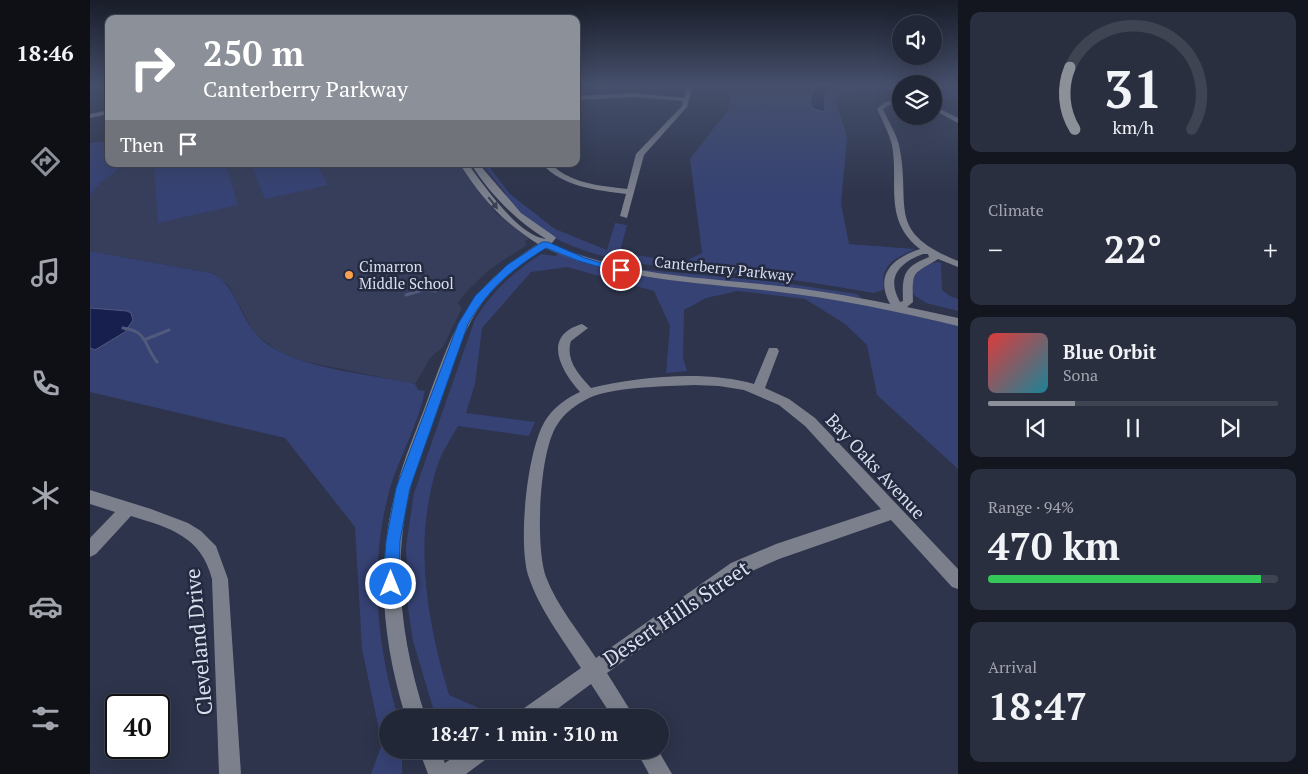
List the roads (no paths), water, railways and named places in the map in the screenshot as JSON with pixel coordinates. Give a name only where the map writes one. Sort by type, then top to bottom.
[{"type":"street","points":[[624,216],[640,154],[671,121]]},
{"type":"street","points":[[885,121],[895,144],[900,216],[912,238],[932,252],[958,264]]},
{"type":"street","name":"Canterberry Parkway","points":[[466,167],[503,215],[522,231],[591,263],[642,274],[801,292],[898,308],[958,322]]},
{"type":"street","name":"Canterberry Parkway","points":[[477,167],[510,209],[549,242],[601,257],[645,266],[794,282],[908,302],[958,313]]},
{"type":"street","points":[[549,167],[559,176],[576,183],[629,192]]},
{"type":"street","points":[[413,709],[404,679],[392,609],[391,556],[402,494],[448,364],[471,309],[499,276],[549,242]]},
{"type":"street","points":[[922,251],[932,252],[934,258],[916,267],[906,279],[908,302],[898,308],[892,299],[889,282],[894,266],[915,253],[922,251]]},
{"type":"street","points":[[582,328],[567,338],[563,350],[572,373],[589,393],[563,410],[548,429],[540,459],[531,543],[535,568],[543,590],[619,709]]},
{"type":"street","points":[[758,390],[773,351]]},
{"type":"street","name":"Bay Oaks Avenue","points":[[589,393],[625,386],[709,380],[730,382],[776,397],[802,416],[958,581]]},
{"type":"street","name":"Cleveland Drive","points":[[90,497],[183,528],[205,544],[214,557],[220,587],[230,774]]},
{"type":"street","points":[[90,549],[127,510]]},
{"type":"street","name":"Desert Hills Street","points":[[540,709],[747,563],[893,512]]},
{"type":"street","points":[[433,759],[439,774]]},
{"type":"street","points":[[448,774],[469,759]]},
{"type":"street","points":[[652,759],[661,774]]},
{"type":"waterway","points":[[406,295],[423,290],[436,291]]},
{"type":"waterway","points":[[123,328],[137,332],[145,340]]},
{"type":"waterway","points":[[145,340],[169,330]]},
{"type":"waterway","points":[[145,340],[157,362]]},
{"type":"place","name":"Cimarron Middle School","points":[[349,275]]}]
